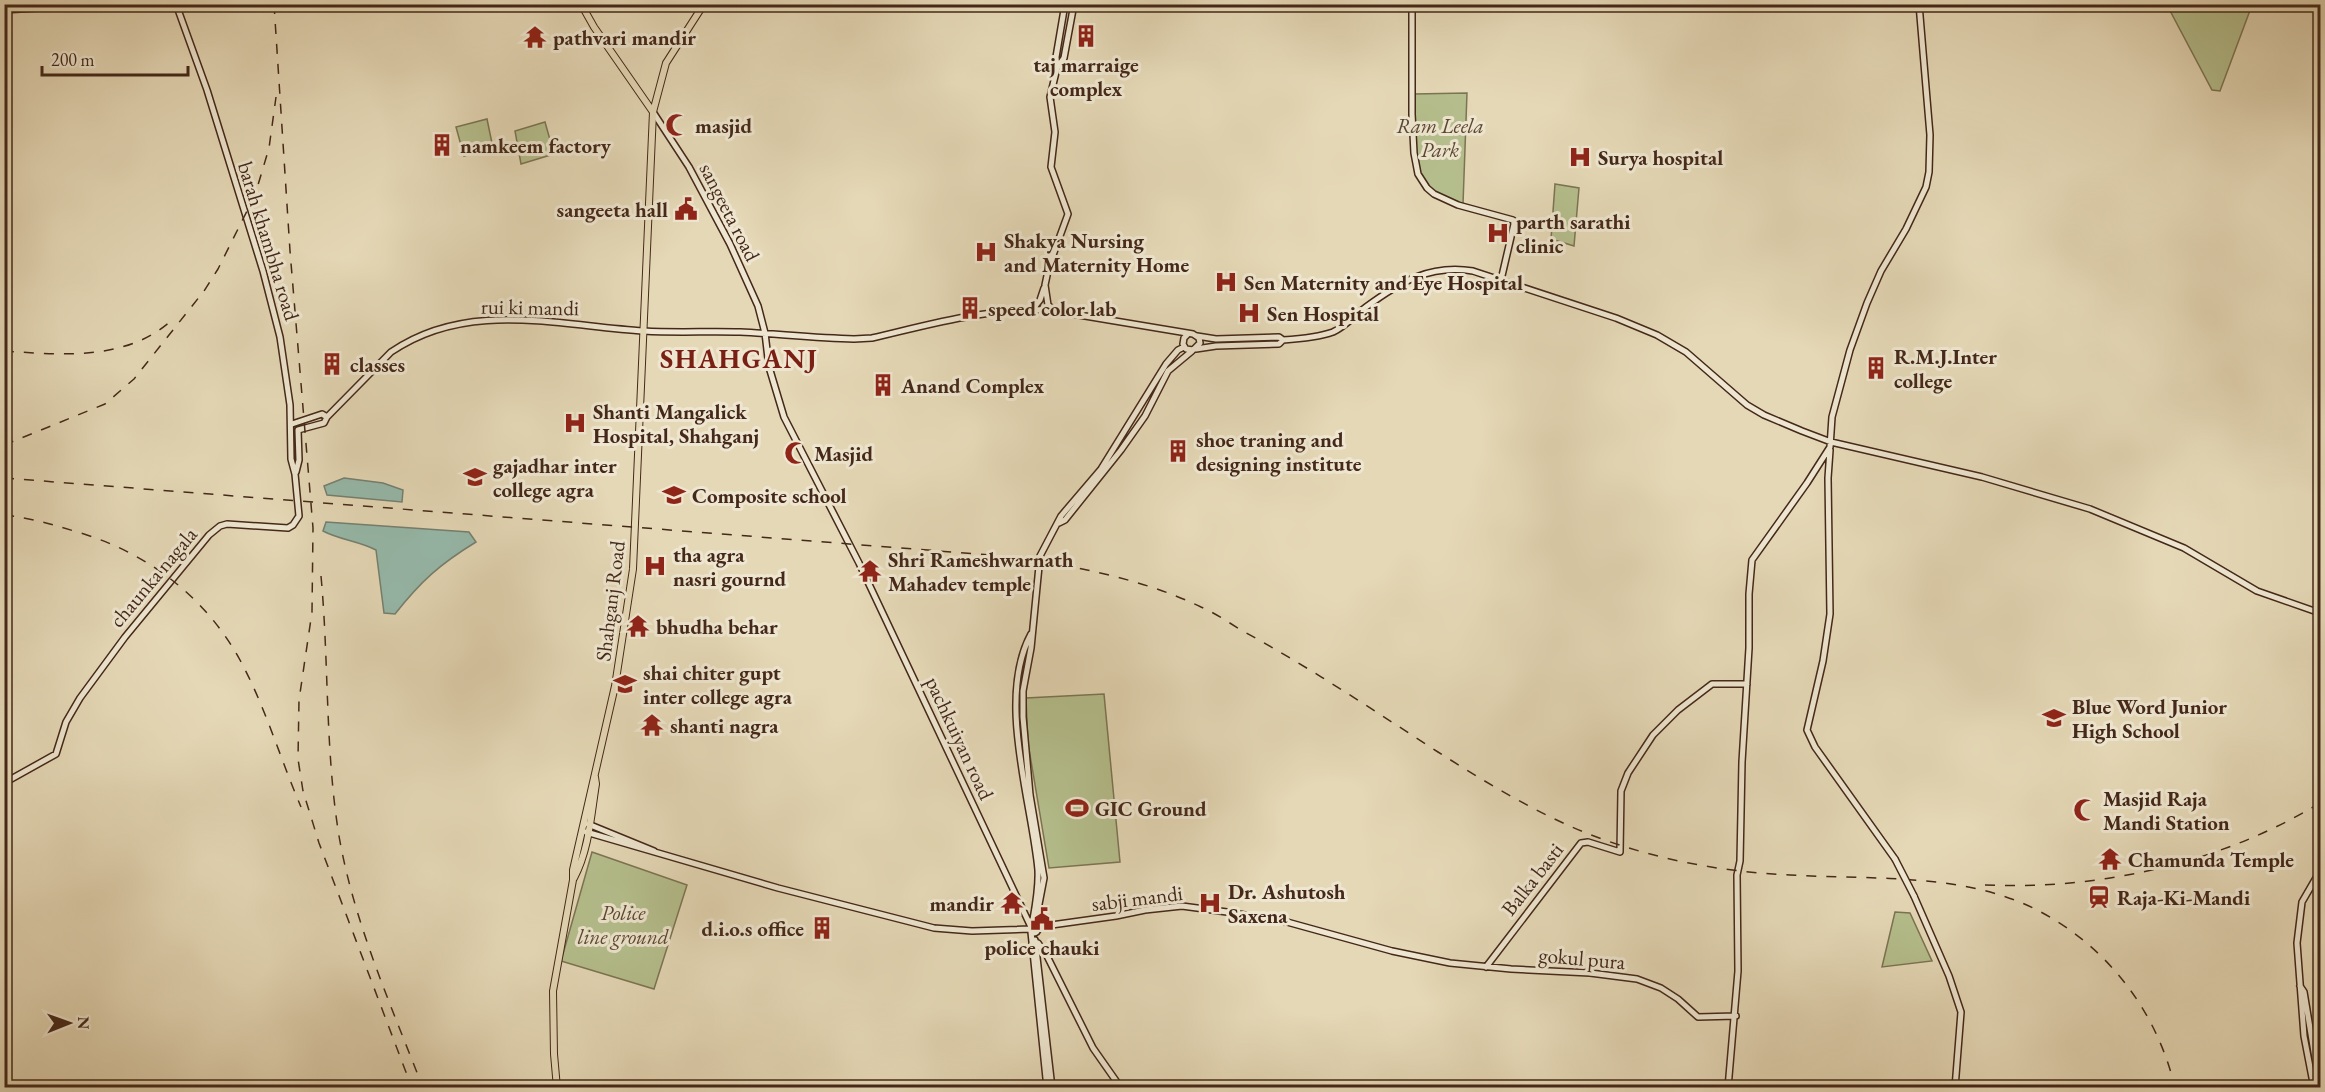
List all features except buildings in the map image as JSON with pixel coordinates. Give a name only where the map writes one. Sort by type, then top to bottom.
[{"type":"main road","points":[[4,5],[10,4]]},
{"type":"main road","points":[[4,10],[104,4]]},
{"type":"main road","name":"barah khambha road","points":[[176,4],[207,90],[269,291],[284,359],[292,424]]},
{"type":"main road","points":[[581,4],[594,27],[653,112]]},
{"type":"main road","name":"Shahganj Road","points":[[557,1088],[553,991],[573,880],[578,871],[615,686],[632,580],[653,112],[666,63],[704,4]]},
{"type":"main road","points":[[1032,310],[1040,300],[1049,266],[1068,214],[1051,164],[1054,132],[1050,97],[1057,68],[1056,57],[1065,4]]},
{"type":"main road","points":[[1057,68],[1064,58],[1074,4]]},
{"type":"main road","points":[[1412,4],[1412,114],[1414,153],[1418,174],[1434,194],[1458,205],[1513,220],[1501,280]]},
{"type":"main road","points":[[1919,4],[1929,124],[1929,172],[1926,187],[1911,219],[1881,271],[1867,303],[1844,371],[1832,417],[1828,478],[1830,614],[1823,661],[1807,730],[1815,747],[1895,859],[1949,976],[1961,1012],[1955,1088]]},
{"type":"main road","name":"sangeeta road","points":[[653,112],[689,167],[730,244],[757,303],[765,333],[769,367],[784,417],[860,563]]},
{"type":"main road","points":[[1170,331],[1194,350],[1216,346],[1280,344],[1283,340],[1335,331],[1405,281],[1420,275],[1450,268],[1473,271],[1616,318],[1657,335],[1686,352],[1747,405],[1830,445],[1982,477],[2090,509],[2184,548],[2258,591],[2320,614]]},
{"type":"main road","points":[[1045,285],[1047,301],[1053,310]]},
{"type":"main road","name":"rui ki mandi","points":[[327,417],[391,351],[428,333],[474,321],[521,319],[644,331],[765,333],[834,339],[872,338],[981,313],[1053,310],[1216,339],[1280,338],[1283,340]]},
{"type":"main road","points":[[1047,1088],[1033,928],[1041,879],[1022,749],[1018,686],[1022,661],[1032,634],[1040,556],[1045,542],[1075,498],[1101,469],[1166,364],[1184,344],[1188,334]]},
{"type":"main road","points":[[1058,524],[1065,520],[1121,450],[1145,416],[1168,371],[1200,343],[1197,336]]},
{"type":"main road","points":[[292,424],[322,414],[327,417],[324,423],[298,430],[299,460],[296,474]]},
{"type":"main road","name":"chaunka nagala","points":[[4,783],[56,754],[66,722],[80,698],[121,642],[208,535],[227,524],[283,529],[293,525],[299,516],[296,474],[291,459],[292,424]]},
{"type":"main road","points":[[1728,1088],[1736,1016],[1739,924],[1737,875],[1740,861],[1742,762],[1752,560],[1808,483],[1830,445]]},
{"type":"main road","name":"pachkuiyan road","points":[[860,563],[1033,928]]},
{"type":"main road","name":"Balka basti","points":[[1486,967],[1581,843],[1588,842],[1620,852],[1621,791],[1628,773],[1653,735],[1678,710],[1712,684],[1747,684]]},
{"type":"main road","points":[[587,823],[649,847],[655,852]]},
{"type":"main road","points":[[585,832],[648,852],[655,852]]},
{"type":"main road","name":"sabji mandi","points":[[655,852],[778,888],[934,928],[972,931],[1033,928],[1182,906],[1274,919],[1392,951],[1450,963],[1486,967]]},
{"type":"main road","points":[[2314,1088],[2315,1074],[2304,992],[2300,985],[2297,943],[2301,906],[2307,891],[2320,871]]},
{"type":"main road","points":[[1034,944],[1052,1088]]},
{"type":"main road","points":[[1034,944],[1038,944],[1047,956],[1093,1048],[1121,1088]]},
{"type":"main road","name":"gokul pura","points":[[1486,967],[1590,973],[1637,979],[1661,988],[1678,999],[1698,1017],[1736,1016]]},
{"type":"main road","points":[[2315,1074],[2320,1088]]},
{"type":"green space","points":[[2167,5],[2252,5],[2220,91],[2212,90]]},
{"type":"green space","name":"Ram Leela Park","points":[[1467,93],[1463,204],[1444,197],[1430,188],[1421,176],[1414,147],[1414,94]]},
{"type":"green space","points":[[487,119],[493,148],[464,156],[456,127]]},
{"type":"green space","points":[[545,122],[554,154],[521,164],[515,131]]},
{"type":"green space","points":[[1555,184],[1579,188],[1574,246],[1551,239]]},
{"type":"green space","name":"GIC Ground","points":[[1104,694],[1120,862],[1049,868],[1028,743],[1026,698]]},
{"type":"green space","name":"Police line ground","points":[[592,852],[687,885],[654,989],[561,961]]},
{"type":"green space","points":[[1895,912],[1910,913],[1932,961],[1882,967]]},
{"type":"shaded area","points":[[344,478],[383,483],[403,490],[402,502],[327,495],[324,486]]},
{"type":"shaded area","points":[[326,522],[469,532],[476,542],[432,574],[395,614],[384,613],[376,550],[323,531]]},
{"type":"railway","points":[[274,4],[290,251],[313,528],[312,612],[299,700],[298,759],[303,791],[319,843],[412,1088]]},
{"type":"railway","points":[[4,445],[105,404],[134,379],[204,291],[218,269],[255,195],[269,148],[276,97]]},
{"type":"railway","points":[[4,351],[71,354],[114,349],[135,343],[172,320]]},
{"type":"railway","points":[[4,478],[1029,558],[1131,581],[1174,595],[1211,612],[1316,674],[1497,788],[1538,811],[1602,839],[1671,859],[1742,871],[1916,880],[1979,889],[2037,910],[2086,942],[2126,984],[2156,1033],[2175,1088]]},
{"type":"railway","points":[[4,515],[45,523],[108,543],[153,567],[193,598],[211,617],[240,660],[265,714],[301,807]]},
{"type":"railway","points":[[321,576],[331,771],[339,836],[364,932],[423,1088]]},
{"type":"railway","points":[[1985,885],[2072,883],[2159,868],[2201,857],[2242,842],[2320,803]]},
{"type":"place","name":"taj marraige complex","points":[[1086,36]]},
{"type":"place","name":"pathvari mandir","points":[[535,37]]},
{"type":"place","name":"masjid","points":[[677,125]]},
{"type":"place","name":"namkeem factory","points":[[442,145]]},
{"type":"place","name":"Surya hospital","points":[[1580,157]]},
{"type":"place","name":"sangeeta hall","points":[[686,209]]},
{"type":"place","name":"parth sarathi clinic","points":[[1498,233]]},
{"type":"place","name":"Shakya Nursing and Maternity Home","points":[[986,252]]},
{"type":"place","name":"Sen Maternity and Eye Hospital","points":[[1226,282]]},
{"type":"place","name":"speed color lab","points":[[970,308]]},
{"type":"place","name":"Sen Hospital","points":[[1249,313]]},
{"type":"place","name":"classes","points":[[332,364]]},
{"type":"place","name":"R.M.J.Inter college","points":[[1876,368]]},
{"type":"place","name":"Anand Complex","points":[[883,385]]},
{"type":"place","name":"Shanti Mangalick Hospital, Shahganj","points":[[575,423]]},
{"type":"place","name":"shoe traning and designing institute","points":[[1178,451]]},
{"type":"place","name":"Masjid","points":[[796,453]]},
{"type":"place","name":"gajadhar inter college agra","points":[[475,477]]},
{"type":"place","name":"Composite school","points":[[674,495]]},
{"type":"place","name":"tha agra nasri gournd","points":[[655,566]]},
{"type":"place","name":"Shri Rameshwarnath Mahadev temple","points":[[870,571]]},
{"type":"place","name":"bhudha behar","points":[[638,626]]},
{"type":"place","name":"shai chiter gupt inter college agra","points":[[625,684]]},
{"type":"place","name":"Blue Word Junior High School","points":[[2054,718]]},
{"type":"place","name":"shanti nagra","points":[[652,725]]},
{"type":"place","name":"GIC Ground","points":[[1077,808]]},
{"type":"place","name":"Masjid Raja Mandi Station","points":[[2085,810]]},
{"type":"place","name":"Chamunda Temple","points":[[2110,859]]},
{"type":"place","name":"Raja-Ki-Mandi","points":[[2099,897]]},
{"type":"place","name":"mandir","points":[[1012,903]]},
{"type":"place","name":"Dr. Ashutosh Saxena","points":[[1210,903]]},
{"type":"place","name":"police chauki","points":[[1042,919]]},
{"type":"place","name":"d.i.o.s office","points":[[822,928]]},
{"type":"district","name":"SHAHGANJ","points":[[739,358]]}]
